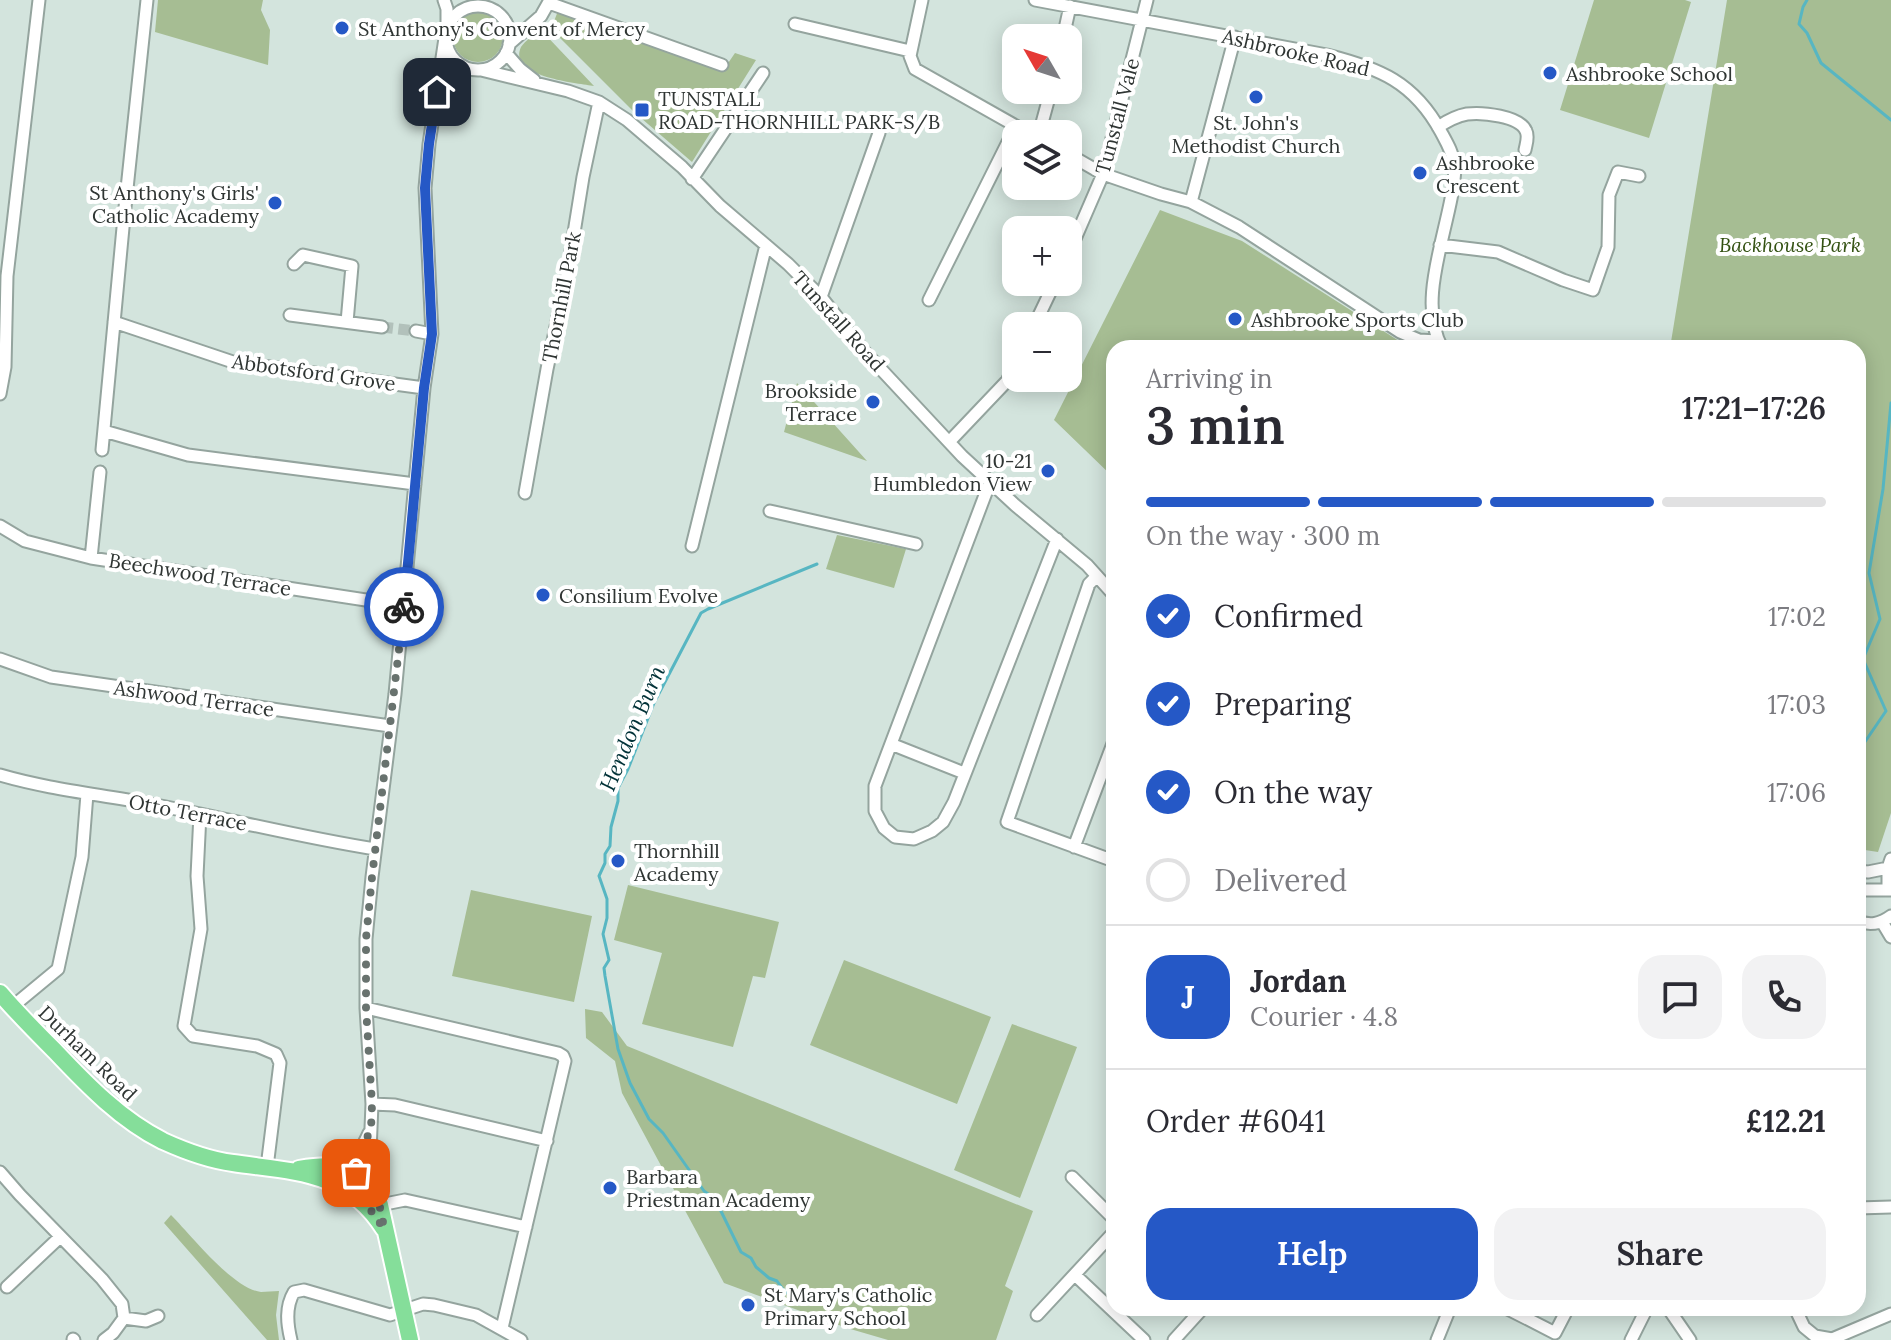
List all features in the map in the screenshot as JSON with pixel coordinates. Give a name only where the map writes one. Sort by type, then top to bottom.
[{"type":"highway","name":"Durham Road","points":[[0,993],[102,1097],[145,1131],[213,1159],[293,1170],[332,1182],[359,1200],[384,1229]]},
{"type":"highway","name":"Durham Road","points":[[293,1170],[335,1165],[357,1174],[374,1190],[410,1340]]},
{"type":"street","points":[[0,394],[5,367],[4,275],[39,0]]},
{"type":"street","points":[[102,450],[147,0]]},
{"type":"street","points":[[359,1200],[351,1185],[371,1129],[372,1104],[366,1008],[366,939],[405,606],[424,388],[432,334],[425,188],[448,15],[444,0]]},
{"type":"street","points":[[468,0],[521,23],[538,19]]},
{"type":"street","points":[[922,0],[910,51],[912,65],[919,72],[1005,120]]},
{"type":"street","name":"Ashbrooke Road","points":[[1035,0],[1327,55],[1383,73],[1413,94],[1438,127],[1453,153],[1455,166],[1432,304],[1439,340]]},
{"type":"street","name":"Tunstall Vale","points":[[1082,223],[1103,174],[1147,0]]},
{"type":"street","points":[[437,92],[448,76],[458,71],[491,67],[500,61],[550,2],[722,65]]},
{"type":"street","points":[[475,70],[454,60],[447,50],[446,33],[454,15],[473,5],[481,5]]},
{"type":"street","points":[[1066,24],[1070,6]]},
{"type":"street","points":[[502,16],[510,32],[508,48]]},
{"type":"street","points":[[795,24],[910,51]]},
{"type":"street","points":[[1191,202],[1235,37]]},
{"type":"street","name":"Tunstall Road","points":[[508,48],[520,69],[540,84]]},
{"type":"street","name":"Tunstall Road","points":[[475,70],[540,84],[599,102],[637,129],[821,297],[864,351],[949,442],[1106,586]]},
{"type":"street","points":[[692,179],[763,73]]},
{"type":"street","name":"Thornhill Park","points":[[525,493],[599,102]]},
{"type":"street","points":[[1438,127],[1462,115],[1492,114],[1523,127],[1528,136],[1525,150]]},
{"type":"street","points":[[821,297],[879,133]]},
{"type":"street","points":[[929,300],[1002,154]]},
{"type":"street","points":[[1082,162],[1103,174],[1191,202],[1239,227],[1400,332],[1419,340]]},
{"type":"street","points":[[1440,245],[1498,252],[1593,290],[1608,247],[1609,195],[1618,172],[1639,176]]},
{"type":"street","points":[[692,546],[766,245]]},
{"type":"street","points":[[294,264],[303,255],[352,266],[347,322]]},
{"type":"street","points":[[290,315],[382,327]]},
{"type":"street","name":"Abbotsford Grove","points":[[114,322],[233,362],[424,388]]},
{"type":"street","points":[[416,331],[432,334]]},
{"type":"street","points":[[949,442],[1002,386]]},
{"type":"street","points":[[104,431],[188,455],[415,484]]},
{"type":"street","points":[[91,558],[100,472]]},
{"type":"street","points":[[990,482],[875,786],[875,811],[884,828],[895,837],[914,839],[932,831],[943,822],[954,802],[1057,539]]},
{"type":"street","points":[[770,511],[916,544]]},
{"type":"street","name":"Beechwood Terrace","points":[[0,526],[25,541],[91,558],[405,606]]},
{"type":"street","points":[[1097,576],[1089,584],[1007,822],[1106,858]]},
{"type":"street","name":"Ashwood Terrace","points":[[0,659],[51,677],[390,726]]},
{"type":"street","points":[[891,744],[964,773]]},
{"type":"street","points":[[1074,847],[1106,762]]},
{"type":"street","name":"Otto Terrace","points":[[0,775],[37,786],[375,849]]},
{"type":"street","points":[[12,1007],[58,969],[82,857],[87,794]]},
{"type":"street","points":[[200,814],[197,876],[201,929],[184,1026],[193,1036],[257,1046],[276,1054],[280,1063],[267,1167]]},
{"type":"street","points":[[1866,872],[1889,864],[1889,890],[1866,890]]},
{"type":"street","points":[[1866,924],[1886,919],[1891,937]]},
{"type":"street","points":[[366,1008],[563,1056],[565,1061],[502,1328]]},
{"type":"street","points":[[372,1104],[395,1105],[547,1141]]},
{"type":"street","points":[[0,1172],[122,1304],[124,1318],[104,1340]]},
{"type":"street","points":[[1072,1177],[1106,1211]]},
{"type":"street","points":[[380,1205],[405,1200],[526,1227]]},
{"type":"street","points":[[1866,1208],[1891,1207]]},
{"type":"street","points":[[7,1287],[60,1237]]},
{"type":"street","points":[[1037,1315],[1106,1241]]},
{"type":"street","points":[[1075,1275],[1106,1304]]},
{"type":"street","points":[[291,1340],[288,1303],[294,1292],[304,1290],[390,1315],[423,1304],[434,1305],[476,1315],[521,1340]]},
{"type":"street","points":[[1799,1316],[1804,1327],[1815,1336],[1832,1339],[1891,1314]]},
{"type":"street","points":[[124,1318],[146,1321],[158,1316]]},
{"type":"street","points":[[1119,1316],[1144,1340]]},
{"type":"street","points":[[1174,1340],[1196,1316]]},
{"type":"street","points":[[1437,1340],[1447,1316]]},
{"type":"street","points":[[1522,1316],[1555,1333],[1564,1316]]},
{"type":"street","points":[[1631,1340],[1643,1316]]},
{"type":"street","points":[[1674,1316],[1690,1340]]},
{"type":"green space","points":[[158,0],[263,0],[261,10],[270,30],[268,65],[155,32]]},
{"type":"green space","points":[[1594,0],[1691,2],[1649,138],[1560,110]]},
{"type":"green space","name":"Backhouse Park","points":[[1727,0],[1891,0],[1891,813],[1878,852],[1866,850],[1866,340],[1671,340]]},
{"type":"green space","points":[[558,11],[722,72],[735,53],[756,60],[692,162],[634,112],[551,29]]},
{"type":"green space","points":[[478,12],[496,19],[503,37],[496,55],[478,62],[460,55],[453,37],[460,19]]},
{"type":"green space","points":[[540,29],[594,86],[546,77],[524,65],[519,57],[521,47]]},
{"type":"green space","name":"Ashbrooke Sports Club","points":[[1160,210],[1242,241],[1397,340],[1106,340],[1106,470],[1054,420],[1068,392],[1082,392],[1082,365]]},
{"type":"green space","points":[[797,383],[867,461],[784,432]]},
{"type":"green space","points":[[837,535],[906,549],[894,588],[826,569]]},
{"type":"green space","points":[[628,885],[779,922],[765,978],[753,976],[733,1047],[642,1024],[662,953],[614,940]]},
{"type":"green space","points":[[471,890],[592,916],[574,1002],[452,976]]},
{"type":"green space","points":[[844,960],[991,1017],[957,1104],[810,1045]]},
{"type":"green space","points":[[585,1009],[602,1012],[627,1046],[1033,1211],[1005,1286],[1013,1291],[996,1340],[888,1340],[724,1283],[622,1093],[615,1061],[586,1038]]},
{"type":"green space","points":[[1012,1024],[1077,1047],[1020,1198],[954,1170]]},
{"type":"green space","points":[[171,1215],[238,1282],[261,1292],[279,1291],[276,1315],[279,1340],[267,1340],[164,1223]]},
{"type":"waterway","name":"Hendon Burn","points":[[1807,0],[1799,24],[1807,33],[1821,63],[1891,120]]},
{"type":"waterway","name":"Hendon Burn","points":[[1866,652],[1880,619],[1869,573],[1883,489],[1891,403]]},
{"type":"waterway","name":"Hendon Burn","points":[[799,1304],[777,1281],[769,1278],[751,1258],[741,1252],[715,1199],[704,1191],[663,1133],[649,1119],[630,1083],[618,1049],[605,976],[604,968],[609,960],[603,934],[607,899],[599,876],[610,846],[618,788],[654,703],[701,613],[817,564]]},
{"type":"waterway","name":"Hendon Burn","points":[[1866,666],[1886,711],[1866,740]]},
{"type":"tunnel","points":[[382,327],[416,331]]},
{"type":"way so far","points":[[356,1173],[378,1197],[384,1229],[359,1200],[351,1185],[350,1174],[371,1129],[366,939],[404,607]]},
{"type":"place","name":"St Anthony's Convent of Mercy","points":[[342,28]]},
{"type":"place","name":"Ashbrooke School","points":[[1550,73]]},
{"type":"place","name":"St. John's Methodist Church","points":[[1256,97]]},
{"type":"place","name":"TUNSTALL ROAD-THORNHILL PARK-S/B","points":[[642,110]]},
{"type":"place","name":"Ashbrooke Crescent","points":[[1420,173]]},
{"type":"place","name":"St Anthony's Girls' Catholic Academy","points":[[275,203]]},
{"type":"place","name":"Ashbrooke Sports Club","points":[[1235,319]]},
{"type":"place","name":"Brookside Terrace","points":[[873,402]]},
{"type":"place","name":"10-21 Humbledon View","points":[[1048,471]]},
{"type":"place","name":"Consilium Evolve","points":[[543,595]]},
{"type":"place","name":"Thornhill Academy","points":[[618,861]]},
{"type":"place","name":"Barbara Priestman Academy","points":[[610,1188]]},
{"type":"place","name":"St Mary's Catholic Primary School","points":[[748,1305]]},
{"type":"route","points":[[404,607],[424,388],[432,334],[425,188],[437,92]]}]
